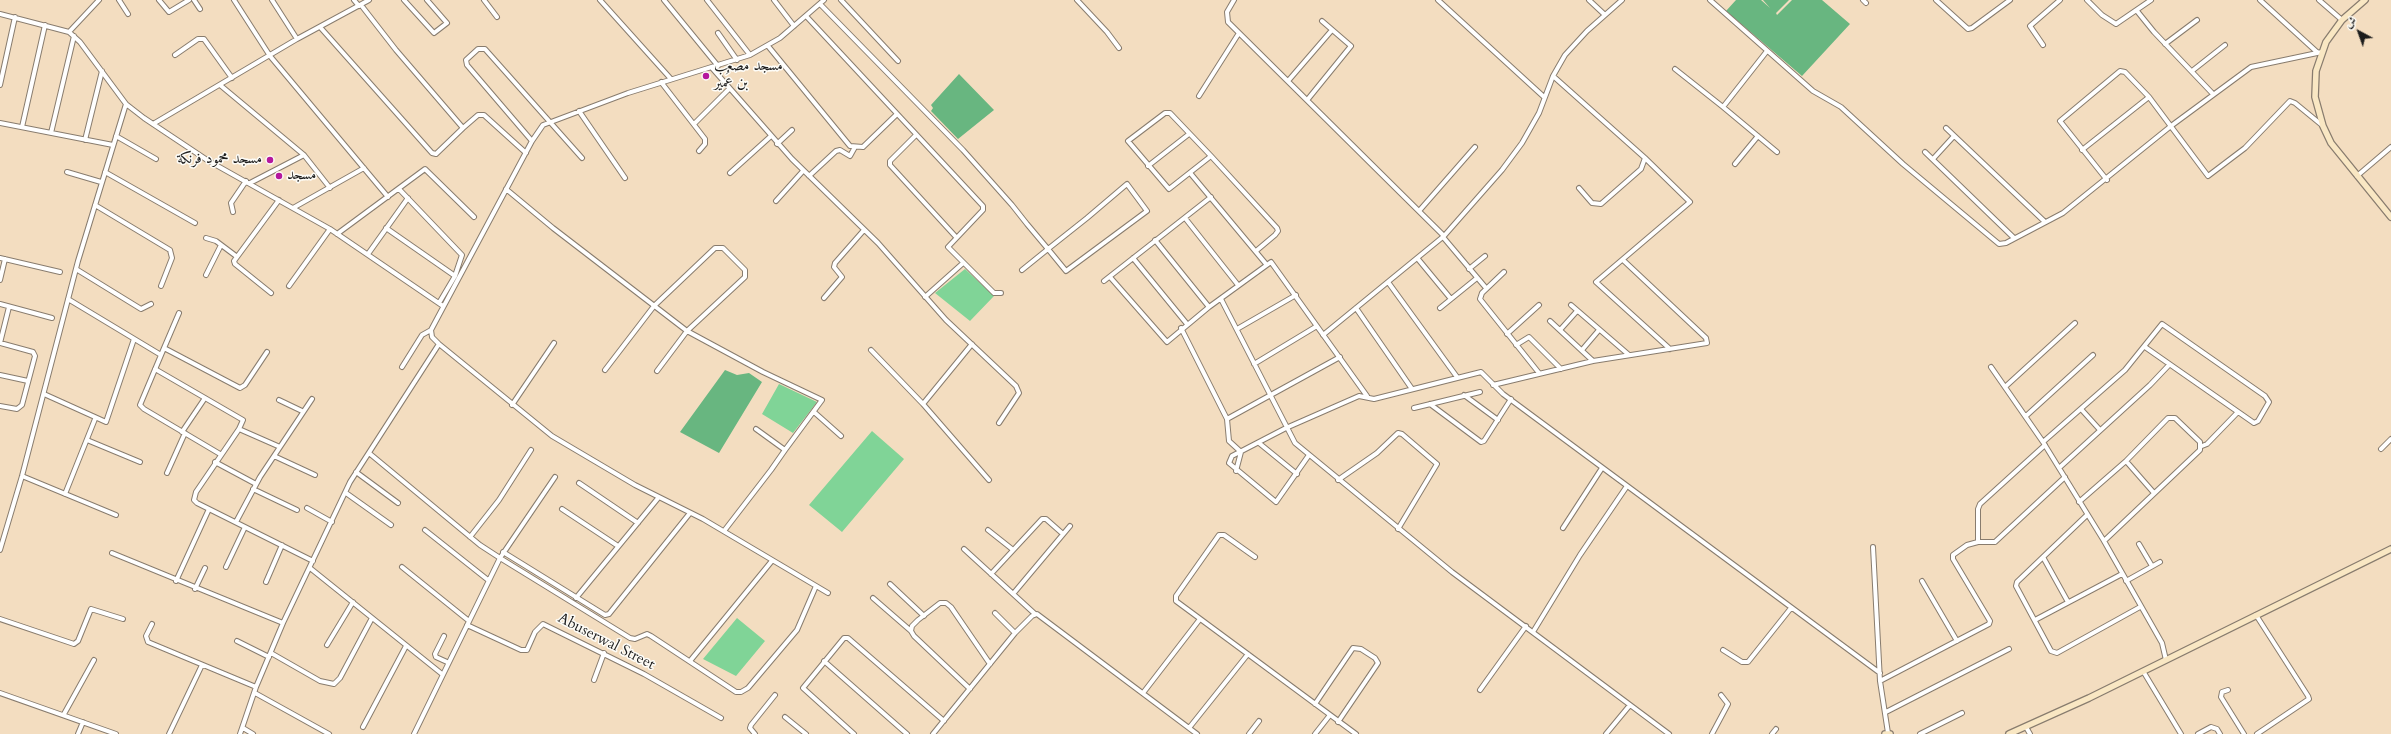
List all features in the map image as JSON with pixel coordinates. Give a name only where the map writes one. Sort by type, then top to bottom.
[{"type":"street","points":[[69,32],[99,0]]},
{"type":"street","points":[[119,0],[128,14]]},
{"type":"street","points":[[159,0],[169,12],[189,0]]},
{"type":"street","points":[[194,0],[200,9]]},
{"type":"street","points":[[234,0],[270,56],[388,197]]},
{"type":"street","points":[[272,0],[297,39]]},
{"type":"street","points":[[354,0],[360,5],[396,50],[463,128]]},
{"type":"street","points":[[153,124],[297,39],[369,0]]},
{"type":"street","points":[[404,0],[434,33],[447,23],[427,0]]},
{"type":"street","points":[[484,0],[497,17]]},
{"type":"street","points":[[600,0],[671,79]]},
{"type":"street","points":[[664,0],[718,66]]},
{"type":"street","points":[[707,0],[750,55]]},
{"type":"street","points":[[774,0],[794,26]]},
{"type":"street","points":[[441,305],[538,130],[549,122],[579,111],[661,82],[712,68],[750,55],[768,46],[824,0]]},
{"type":"street","points":[[841,0],[898,61]]},
{"type":"street","points":[[1077,0],[1107,32],[1119,48]]},
{"type":"street","points":[[1234,0],[1226,16],[1239,33],[1308,99],[1419,211],[1486,288]]},
{"type":"street","points":[[1438,0],[1544,97]]},
{"type":"street","points":[[1589,0],[1605,15]]},
{"type":"street","points":[[1323,335],[1418,259],[1443,237],[1502,170],[1522,143],[1539,113],[1553,76],[1570,49],[1622,0]]},
{"type":"street","points":[[1710,0],[1813,91],[1846,112],[1903,164],[1996,242],[2006,243],[2063,213],[2106,180],[2171,126],[2250,67],[2320,52]]},
{"type":"street","points":[[1936,0],[1968,29],[1972,28],[2010,0]]},
{"type":"street","points":[[2043,45],[2030,26],[2060,0]]},
{"type":"street","points":[[2087,0],[2116,24],[2151,0]]},
{"type":"street","points":[[2260,0],[2320,52]]},
{"type":"street","points":[[2318,0],[2342,20]]},
{"type":"street","points":[[2365,0],[2342,20],[2320,52],[2315,85],[2315,97],[2323,126],[2331,143],[2391,217]]},
{"type":"street","points":[[820,4],[963,150],[1048,249],[1066,271],[1147,210],[1127,184],[1048,249],[1022,270]]},
{"type":"street","points":[[2137,11],[2165,44],[2213,94]]},
{"type":"street","points":[[0,14],[69,32],[74,36],[102,71],[126,104],[153,124],[207,160],[338,234],[441,305]]},
{"type":"street","points":[[806,16],[896,115],[953,172],[984,208],[948,247],[962,264],[994,293],[1001,293]]},
{"type":"street","points":[[0,85],[15,17]]},
{"type":"street","points":[[1308,99],[1351,46],[1322,20]]},
{"type":"street","points":[[2165,44],[2197,20]]},
{"type":"street","points":[[22,127],[45,26]]},
{"type":"street","points":[[320,26],[432,153],[436,154],[478,115],[484,115],[526,153]]},
{"type":"street","points":[[1288,81],[1332,30]]},
{"type":"street","points":[[718,33],[737,60]]},
{"type":"street","points":[[1199,96],[1239,33]]},
{"type":"street","points":[[50,133],[74,36]]},
{"type":"street","points":[[175,55],[198,39],[204,39],[232,78]]},
{"type":"street","points":[[2192,71],[2225,45]]},
{"type":"street","points":[[768,46],[846,142],[855,147],[863,147],[896,115]]},
{"type":"street","points":[[532,141],[467,65],[466,60],[478,49],[485,49],[582,158]]},
{"type":"street","points":[[1723,107],[1767,51]]},
{"type":"street","points":[[712,68],[777,144],[864,230],[925,297],[1019,389],[1015,400],[999,423]]},
{"type":"street","points":[[1675,69],[1777,152]]},
{"type":"street","points":[[85,140],[102,71]]},
{"type":"street","points":[[2106,180],[2061,124],[2061,119],[2120,71],[2125,72],[2149,97],[2201,168],[2210,176],[2245,148],[2290,101],[2295,103],[2323,126]]},
{"type":"street","points":[[1553,76],[1645,158],[1690,202],[1598,280],[1596,284],[1670,349]]},
{"type":"street","points":[[661,82],[695,123],[705,142],[699,151]]},
{"type":"street","points":[[220,85],[304,156],[330,188]]},
{"type":"street","points":[[695,123],[729,89]]},
{"type":"street","points":[[2082,150],[2149,97]]},
{"type":"street","points":[[0,550],[1,538],[22,476],[94,205],[126,104]]},
{"type":"street","points":[[579,111],[625,178]]},
{"type":"street","points":[[1211,156],[1191,174],[1169,189],[1128,141],[1165,113],[1170,113],[1211,156],[1278,231],[1256,251]]},
{"type":"street","points":[[0,123],[113,145]]},
{"type":"street","points":[[1946,128],[2045,222]]},
{"type":"street","points":[[777,144],[792,130]]},
{"type":"street","points":[[1148,166],[1189,134]]},
{"type":"street","points":[[916,135],[890,161],[890,165],[956,237]]},
{"type":"street","points":[[116,136],[156,159]]},
{"type":"street","points":[[730,173],[771,136]]},
{"type":"street","points":[[1735,164],[1758,136]]},
{"type":"street","points":[[1933,159],[1954,136]]},
{"type":"street","points":[[809,176],[836,151],[840,150],[850,156],[855,147]]},
{"type":"street","points":[[1419,211],[1475,147]]},
{"type":"street","points":[[2357,176],[2391,147]]},
{"type":"street","points":[[1925,152],[2014,238]]},
{"type":"street","points":[[233,212],[231,203],[248,182],[304,156]]},
{"type":"street","points":[[1579,188],[1588,200],[1598,205],[1641,169],[1645,158]]},
{"type":"street","points":[[293,208],[364,168]]},
{"type":"street","points":[[338,234],[423,170],[426,170],[474,217]]},
{"type":"street","points":[[776,201],[803,171]]},
{"type":"street","points":[[67,172],[101,182]]},
{"type":"street","points":[[105,172],[195,223]]},
{"type":"street","points":[[1191,174],[1266,264]]},
{"type":"street","points":[[399,189],[459,250],[462,255],[462,260],[431,330],[432,337],[439,344],[512,405],[552,436],[659,497],[724,531],[771,562],[828,593]]},
{"type":"street","points":[[506,189],[654,306],[688,331],[763,372],[820,398],[822,402],[724,531]]},
{"type":"street","points":[[1104,282],[1211,197]]},
{"type":"street","points":[[368,254],[408,198]]},
{"type":"street","points":[[271,293],[235,264],[236,256],[279,200]]},
{"type":"street","points":[[94,205],[170,250],[172,258],[161,286]]},
{"type":"street","points":[[1185,218],[1238,285]]},
{"type":"street","points":[[386,228],[455,276]]},
{"type":"street","points":[[289,286],[330,229]]},
{"type":"street","points":[[824,298],[842,277],[834,267],[835,263],[864,230]]},
{"type":"street","points":[[206,238],[221,245],[236,256]]},
{"type":"street","points":[[1155,240],[1209,307]]},
{"type":"street","points":[[206,276],[221,245]]},
{"type":"street","points":[[606,370],[654,306],[715,248],[723,248],[745,270],[745,277],[688,331],[657,371]]},
{"type":"street","points":[[1469,269],[1485,256]]},
{"type":"street","points":[[1133,258],[1187,324]]},
{"type":"street","points":[[0,280],[2,259],[60,272]]},
{"type":"street","points":[[1418,259],[1451,299]]},
{"type":"street","points":[[1493,385],[1593,361],[1704,344],[1707,341],[1623,260]]},
{"type":"street","points":[[1110,277],[1167,342],[1181,328],[1238,285],[1269,262],[1272,263],[1367,396]]},
{"type":"street","points":[[925,297],[962,264]]},
{"type":"street","points":[[76,269],[141,308],[151,304]]},
{"type":"street","points":[[1504,272],[1486,288],[1480,296],[1480,299],[1539,373]]},
{"type":"street","points":[[1440,308],[1477,278]]},
{"type":"street","points":[[1388,282],[1457,377]]},
{"type":"street","points":[[1237,329],[1296,295]]},
{"type":"street","points":[[68,299],[161,355]]},
{"type":"street","points":[[1221,299],[1271,395],[1286,428],[1293,440],[1309,456],[1452,572],[1669,734]]},
{"type":"street","points":[[0,304],[52,318]]},
{"type":"street","points":[[1507,334],[1539,305]]},
{"type":"street","points":[[1571,305],[1629,355]]},
{"type":"street","points":[[0,406],[20,407],[35,354],[0,343],[10,307]]},
{"type":"street","points":[[1356,308],[1412,389]]},
{"type":"street","points":[[1560,330],[1577,311]]},
{"type":"street","points":[[179,313],[140,405],[144,409],[220,454]]},
{"type":"street","points":[[1550,321],[1593,361]]},
{"type":"street","points":[[2005,387],[2075,323]]},
{"type":"street","points":[[1978,542],[1978,509],[1980,504],[2081,409],[2125,370],[2145,347],[2160,324],[2163,324],[2268,400],[2256,422],[2238,412],[2145,347]]},
{"type":"street","points":[[1254,364],[1317,326]]},
{"type":"street","points":[[1181,328],[1227,419],[1229,441],[1241,452]]},
{"type":"street","points":[[402,368],[422,335],[431,330]]},
{"type":"street","points":[[1582,350],[1599,330]]},
{"type":"street","points":[[1516,345],[1530,337],[1561,369]]},
{"type":"street","points":[[44,394],[104,423],[108,419],[134,339]]},
{"type":"street","points":[[512,405],[554,343]]},
{"type":"street","points":[[240,734],[256,687],[283,623],[356,472],[439,344]]},
{"type":"street","points":[[923,404],[972,344]]},
{"type":"street","points":[[164,348],[240,388],[245,385],[266,352]]},
{"type":"street","points":[[871,350],[923,404],[989,480]]},
{"type":"street","points":[[2026,416],[2093,354]]},
{"type":"street","points":[[1227,419],[1340,357]]},
{"type":"street","points":[[2059,468],[2169,365]]},
{"type":"street","points":[[1991,367],[2026,416],[2104,541],[2140,607],[2162,643],[2166,660]]},
{"type":"street","points":[[155,369],[240,417],[243,422],[220,454],[194,496],[197,504],[313,561]]},
{"type":"street","points":[[1309,456],[1278,501],[1274,502],[1236,471],[1229,463],[1232,456],[1286,428],[1359,396],[1367,396],[1374,399],[1481,372],[1493,385],[1602,468],[1880,673]]},
{"type":"street","points":[[0,375],[28,381]]},
{"type":"street","points":[[1414,408],[1480,392]]},
{"type":"street","points":[[1464,395],[1498,420]]},
{"type":"street","points":[[167,473],[184,432],[205,398]]},
{"type":"street","points":[[236,522],[256,484],[312,399]]},
{"type":"street","points":[[1430,404],[1482,442],[1511,399]]},
{"type":"street","points":[[279,400],[302,412]]},
{"type":"street","points":[[2081,409],[2100,430]]},
{"type":"street","points":[[814,412],[841,436]]},
{"type":"street","points":[[2104,541],[2202,446],[2207,444],[2238,412]]},
{"type":"street","points":[[2079,502],[2126,461],[2171,417],[2175,418],[2202,446]]},
{"type":"street","points":[[64,494],[95,419]]},
{"type":"street","points":[[239,429],[280,447]]},
{"type":"street","points":[[756,429],[785,450]]},
{"type":"street","points":[[1338,480],[1377,453],[1398,433],[1402,434],[1437,464],[1398,529]]},
{"type":"street","points":[[2381,449],[2391,438]]},
{"type":"street","points":[[87,440],[140,462]]},
{"type":"street","points":[[1259,443],[1297,474]]},
{"type":"street","points":[[470,536],[499,500],[531,450]]},
{"type":"street","points":[[1236,471],[1241,452]]},
{"type":"street","points":[[369,453],[470,536],[500,558],[630,638],[639,638],[647,634],[736,692],[744,691],[797,630],[816,586]]},
{"type":"street","points":[[274,456],[315,475]]},
{"type":"street","points":[[2126,461],[2154,493]]},
{"type":"street","points":[[215,462],[256,484]]},
{"type":"street","points":[[1563,528],[1602,468]]},
{"type":"street","points":[[356,472],[398,503]]},
{"type":"street","points":[[22,476],[116,515]]},
{"type":"street","points":[[416,734],[447,662],[503,552],[555,477]]},
{"type":"street","points":[[1880,681],[1989,624],[1990,621],[1953,559],[1955,551],[1978,542],[1995,542],[2065,477]]},
{"type":"street","points":[[579,483],[638,523]]},
{"type":"street","points":[[1533,632],[1580,555],[1627,486]]},
{"type":"street","points":[[254,489],[297,510]]},
{"type":"street","points":[[346,493],[391,525]]},
{"type":"street","points":[[576,598],[659,497]]},
{"type":"street","points":[[307,508],[332,522]]},
{"type":"street","points":[[562,508],[618,546]]},
{"type":"street","points":[[176,581],[209,509]]},
{"type":"street","points":[[503,552],[601,614],[609,614],[690,513]]},
{"type":"street","points":[[2087,514],[2017,582],[2016,586],[2051,651],[2057,653],[2140,607]]},
{"type":"street","points":[[991,574],[1012,549],[1042,519],[1046,519],[1063,534]]},
{"type":"street","points":[[1013,594],[1070,526]]},
{"type":"street","points":[[226,567],[245,527]]},
{"type":"street","points":[[425,530],[488,580]]},
{"type":"street","points":[[988,530],[1012,549]]},
{"type":"street","points":[[1255,557],[1224,535],[1219,535],[1175,599],[1200,620],[1356,734]]},
{"type":"street","points":[[2139,544],[2152,566]]},
{"type":"street","points":[[266,582],[282,545]]},
{"type":"street","points":[[1873,547],[1880,681],[1886,712],[1888,734]]},
{"type":"street","points":[[964,549],[1035,614],[1197,734]]},
{"type":"street","points":[[2010,734],[2089,698],[2391,549]]},
{"type":"street","points":[[112,553],[176,581],[283,623]]},
{"type":"street","points":[[2043,557],[2068,602]]},
{"type":"street","points":[[690,661],[771,562]]},
{"type":"street","points":[[2126,581],[2160,562]]},
{"type":"street","points":[[402,567],[468,623]]},
{"type":"street","points":[[195,588],[205,568]]},
{"type":"street","points":[[310,568],[442,674]]},
{"type":"street","points":[[2035,620],[2122,574]]},
{"type":"street","points":[[1922,581],[1957,641]]},
{"type":"street","points":[[890,584],[924,616]]},
{"type":"street","points":[[874,598],[911,631],[914,636],[970,689]]},
{"type":"street","points":[[328,645],[353,602]]},
{"type":"street","points":[[911,631],[912,626],[940,603],[951,607],[990,664]]},
{"type":"street","points":[[1723,650],[1742,662],[1748,662],[1791,608]]},
{"type":"street","points":[[0,619],[76,644],[91,609],[123,618]]},
{"type":"street","points":[[995,613],[1015,633]]},
{"type":"street","points":[[933,734],[1015,633],[1035,614]]},
{"type":"street","points":[[2256,615],[2308,696],[2309,700],[2257,734]]},
{"type":"street","points":[[237,641],[270,655],[320,681],[334,684],[340,678],[372,618]]},
{"type":"street","points":[[1143,693],[1200,620]]},
{"type":"street","name":"Abuserwal Street","points":[[468,623],[521,650],[527,650],[536,632],[543,624],[604,653],[721,718]]},
{"type":"street","points":[[152,624],[146,636],[148,642],[256,687]]},
{"type":"street","points":[[1480,690],[1526,626]]},
{"type":"street","points":[[444,636],[435,654],[436,657],[447,662]]},
{"type":"street","points":[[854,734],[803,688],[842,639],[848,638],[944,721]]},
{"type":"street","points":[[363,727],[406,646]]},
{"type":"street","points":[[1315,704],[1353,648],[1360,649],[1375,658],[1378,663],[1338,722]]},
{"type":"street","points":[[1886,712],[2009,648]]},
{"type":"street","points":[[594,680],[604,653]]},
{"type":"street","points":[[1189,728],[1248,654]]},
{"type":"street","points":[[64,714],[94,660]]},
{"type":"street","points":[[824,661],[907,734]]},
{"type":"street","points":[[170,734],[202,665]]},
{"type":"street","points":[[2142,671],[2181,734]]},
{"type":"street","points":[[2228,690],[2222,692],[2221,696],[2244,734]]},
{"type":"street","points":[[0,693],[64,714],[116,734]]},
{"type":"street","points":[[255,693],[329,734]]},
{"type":"street","points":[[755,734],[750,728],[751,725],[775,695]]},
{"type":"street","points":[[1712,734],[1728,704],[1721,695]]},
{"type":"street","points":[[1606,734],[1630,705]]},
{"type":"street","points":[[1920,734],[1962,713]]},
{"type":"street","points":[[1315,734],[1330,715]]},
{"type":"street","points":[[785,717],[806,734]]},
{"type":"street","points":[[1249,734],[1259,721]]},
{"type":"street","points":[[78,734],[83,722]]},
{"type":"street","points":[[2026,727],[2030,734]]},
{"type":"street","points":[[2198,734],[2211,727],[2217,729],[2220,734]]},
{"type":"street","points":[[243,728],[253,734]]},
{"type":"street","points":[[318,734],[321,729]]},
{"type":"street","points":[[1772,734],[1776,729]]},
{"type":"green space","points":[[1736,0],[1761,0],[1770,8],[1763,0],[1789,0],[1776,13],[1777,15],[1792,0],[1822,0],[1850,24],[1802,76],[1726,11]]},
{"type":"green space","points":[[959,74],[994,110],[958,139],[931,111],[933,108],[931,105]]},
{"type":"green space","points":[[965,269],[994,296],[970,321],[935,293]]},
{"type":"green space","points":[[725,370],[737,375],[749,373],[762,382],[719,453],[680,432]]},
{"type":"green space","points":[[779,384],[817,402],[793,433],[762,414]]},
{"type":"green space","points":[[872,431],[904,459],[842,532],[809,505]]},
{"type":"green space","points":[[737,618],[765,641],[736,676],[703,659]]},
{"type":"place","name":"مسجد مصعب بن عُمير","points":[[706,76]]},
{"type":"place","name":"مسجد محمود فرنكة","points":[[270,160]]},
{"type":"place","name":"مسجد","points":[[279,176]]}]
